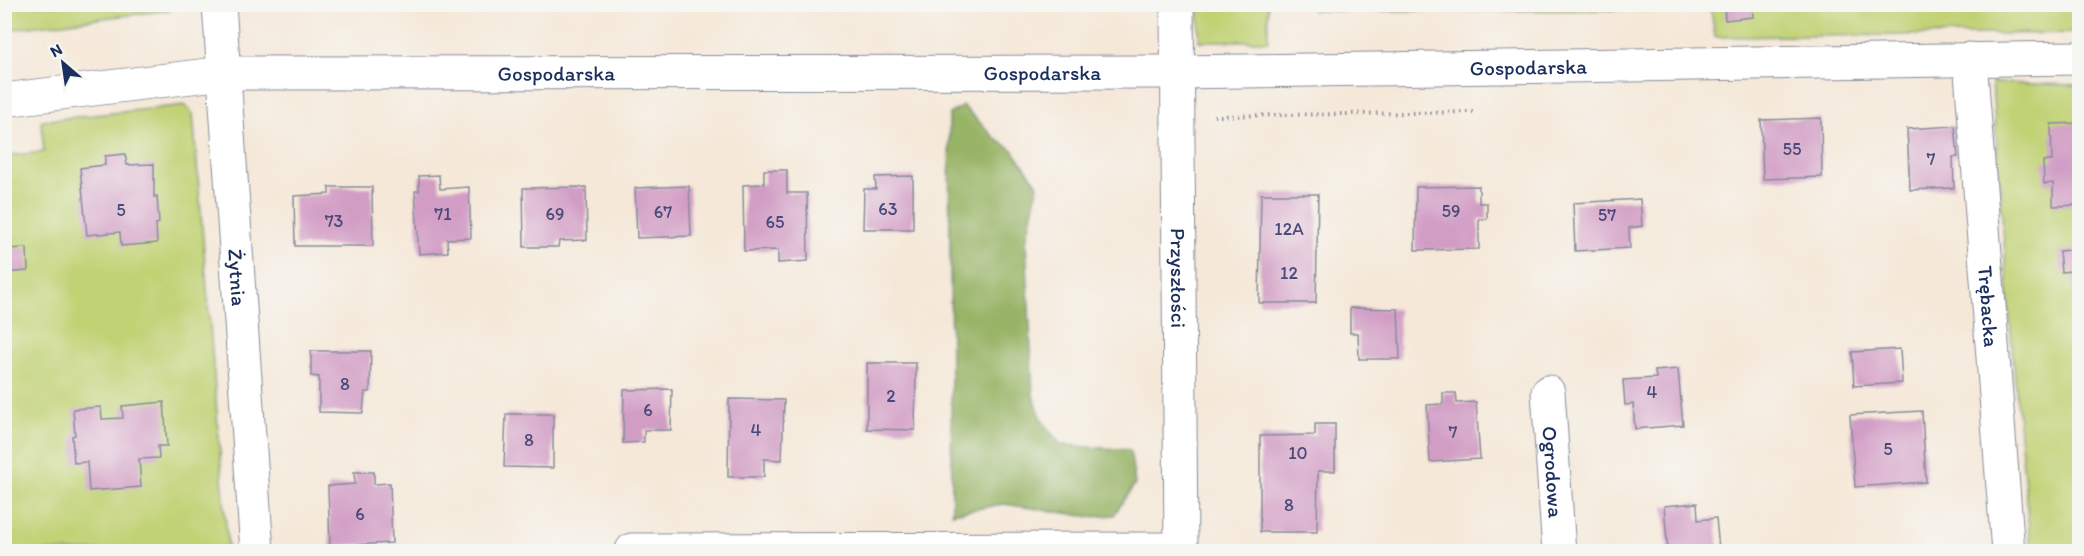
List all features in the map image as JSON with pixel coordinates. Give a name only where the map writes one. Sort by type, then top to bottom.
[{"type":"street","name":"Żytnia","points":[[219,4],[257,552]]},
{"type":"street","name":"Przyszłości","points":[[1177,4],[1181,550]]},
{"type":"street","name":"Gospodarska","points":[[4,100],[224,73],[1178,72],[2079,58]]},
{"type":"street","name":"Trębacka","points":[[1970,59],[2008,552]]},
{"type":"street","name":"Ogrodowa","points":[[1548,392],[1559,552]]},
{"type":"street","points":[[632,550],[1181,550]]},
{"type":"path","points":[[1205,116],[1473,112]]},
{"type":"green space","points":[[2079,4],[2080,33],[1715,37],[1711,10],[1313,11],[1313,5]]},
{"type":"green space","points":[[5,5],[170,5],[170,10],[5,30]]},
{"type":"green space","points":[[1199,5],[1268,5],[1268,41],[1199,41]]},
{"type":"green space","points":[[1992,83],[2079,85],[2079,551],[2031,551],[2012,348]]},
{"type":"green space","points":[[185,105],[193,114],[228,551],[5,551],[4,156],[44,152],[41,121]]},
{"type":"green space","points":[[963,106],[997,140],[1012,149],[1038,185],[1026,241],[1033,396],[1044,424],[1061,445],[1130,450],[1135,484],[1114,515],[1092,517],[1004,504],[952,513],[949,114]]},
{"type":"building","points":[[1724,4],[1752,4],[1753,17],[1725,20]]},
{"type":"building","points":[[1821,118],[1822,177],[1763,179],[1761,120]]},
{"type":"building","points":[[2080,123],[2080,205],[2053,206],[2053,183],[2044,184],[2043,161],[2052,161],[2051,124]]},
{"type":"building","points":[[1955,126],[1958,157],[1953,157],[1954,188],[1910,190],[1907,129]]},
{"type":"building","points":[[125,154],[127,165],[154,164],[154,197],[157,196],[159,223],[156,224],[157,243],[121,246],[120,232],[87,235],[80,168],[105,165],[105,156]]},
{"type":"building","points":[[764,170],[787,170],[787,193],[807,193],[808,261],[778,263],[778,250],[744,251],[743,185],[764,184]]},
{"type":"building","points":[[439,175],[440,189],[469,187],[471,238],[447,239],[448,252],[419,254],[415,191],[419,191],[419,176]]},
{"type":"building","points":[[913,176],[913,229],[863,229],[864,189],[876,189],[875,177]]},
{"type":"building","points":[[689,186],[691,236],[637,238],[635,188]]},
{"type":"building","points":[[1479,186],[1479,203],[1487,203],[1487,219],[1479,219],[1479,249],[1415,250],[1416,187]]},
{"type":"building","points":[[329,187],[372,187],[373,246],[295,246],[294,196],[329,194]]},
{"type":"building","points":[[586,187],[587,240],[559,241],[558,247],[524,247],[523,188]]},
{"type":"building","points":[[1261,194],[1318,194],[1316,303],[1259,303]]},
{"type":"building","points":[[1640,199],[1642,226],[1629,228],[1630,248],[1575,251],[1573,203]]},
{"type":"building","points":[[27,248],[28,271],[4,273],[4,249]]},
{"type":"building","points":[[2080,249],[2080,314],[2074,314],[2072,271],[2061,272],[2059,251]]},
{"type":"building","points":[[1350,308],[1398,309],[1400,359],[1359,359],[1358,333],[1350,333]]},
{"type":"building","points":[[1900,349],[1902,383],[1854,386],[1852,352]]},
{"type":"building","points":[[311,351],[371,351],[370,392],[365,392],[363,413],[319,412],[319,377],[311,376]]},
{"type":"building","points":[[867,363],[916,363],[915,430],[867,429]]},
{"type":"building","points":[[1678,369],[1683,425],[1635,429],[1633,404],[1625,405],[1623,380],[1656,378],[1655,371]]},
{"type":"building","points":[[672,389],[671,430],[644,430],[644,442],[623,443],[624,390]]},
{"type":"building","points":[[1443,393],[1456,393],[1457,403],[1476,402],[1480,459],[1430,462],[1427,405],[1443,404]]},
{"type":"building","points":[[729,399],[784,400],[782,460],[764,459],[764,477],[728,477]]},
{"type":"building","points":[[164,402],[167,446],[158,446],[159,458],[139,459],[141,487],[89,491],[87,462],[74,463],[73,409],[101,407],[102,419],[123,418],[122,406]]},
{"type":"building","points":[[1922,411],[1926,482],[1855,487],[1850,415]]},
{"type":"building","points":[[506,414],[553,414],[553,468],[504,467]]},
{"type":"building","points":[[1315,424],[1335,424],[1335,471],[1318,471],[1317,532],[1260,532],[1260,436],[1315,435]]},
{"type":"building","points":[[354,472],[374,472],[374,484],[390,483],[392,543],[330,546],[328,486],[355,484]]},
{"type":"building","points":[[1697,503],[1698,520],[1716,518],[1719,549],[1668,552],[1664,506]]}]
